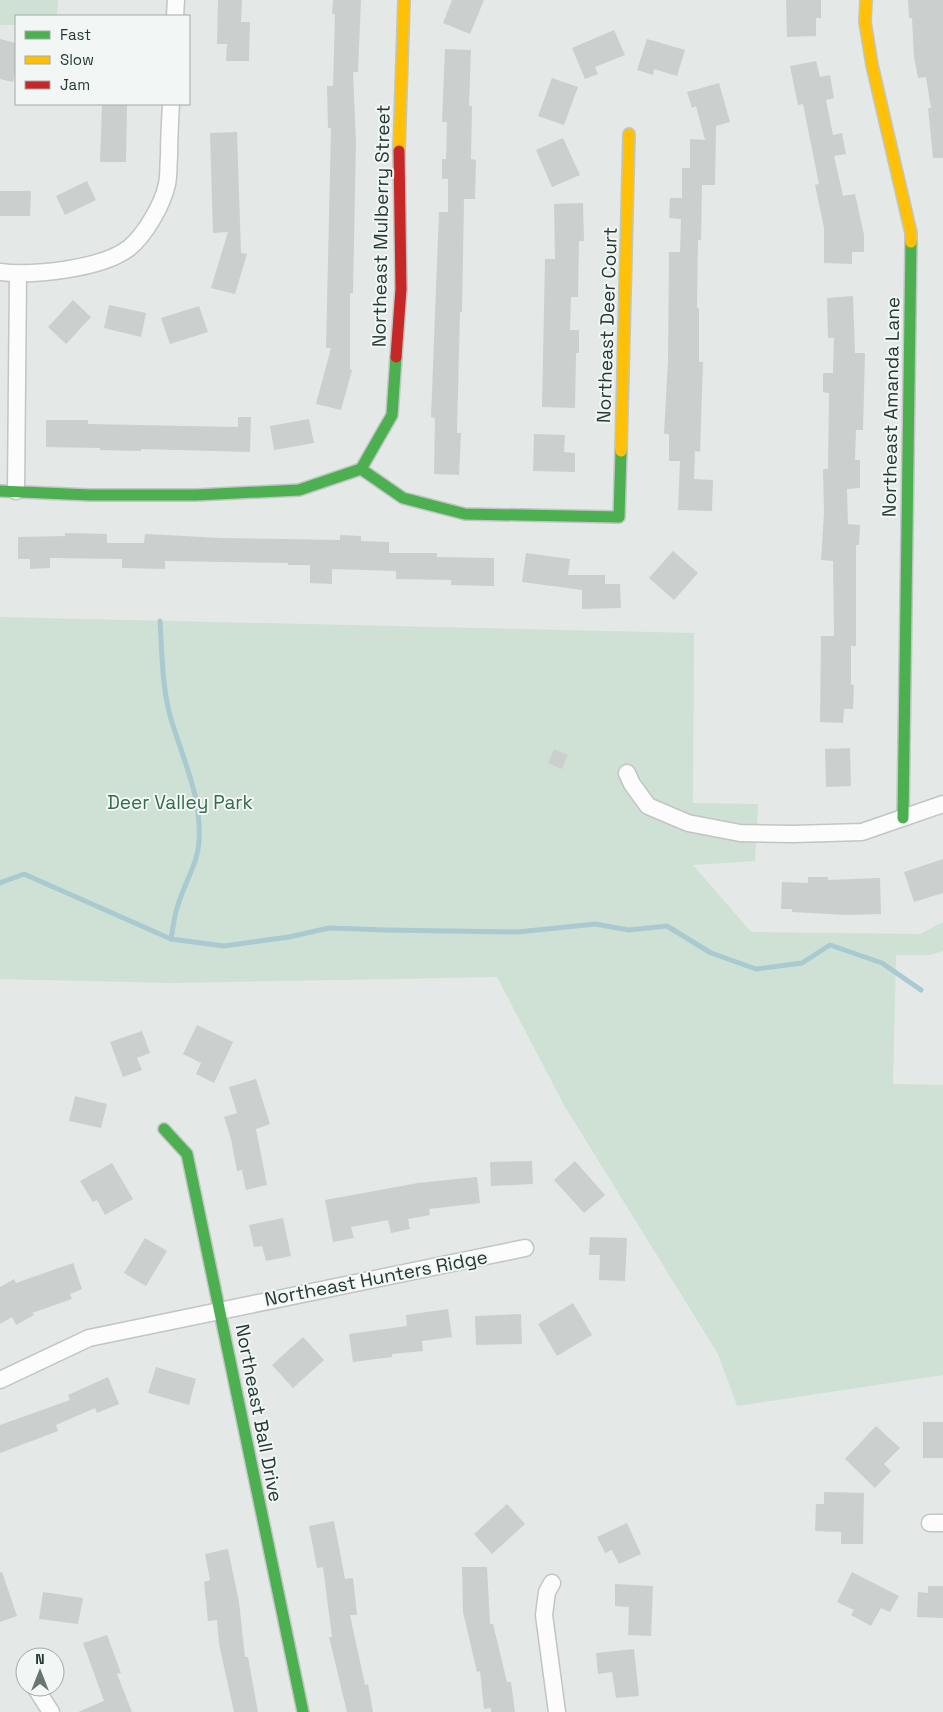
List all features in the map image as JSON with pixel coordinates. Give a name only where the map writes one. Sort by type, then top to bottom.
[{"type":"street","points":[[175,15],[176,0]]},
{"type":"street","name":"Northeast Mulberry Street","points":[[361,469],[392,415],[401,289],[399,142],[404,0]]},
{"type":"street","name":"Northeast Amanda Lane","points":[[866,0],[865,22],[872,65],[911,233],[903,818]]},
{"type":"street","points":[[0,272],[18,274],[82,267],[105,260],[128,248],[142,234],[162,203],[167,183],[171,105]]},
{"type":"street","name":"Northeast Deer Court","points":[[361,469],[403,498],[465,514],[619,517],[630,134]]},
{"type":"street","points":[[18,274],[8,491],[90,495],[196,495],[299,490],[361,469]]},
{"type":"street","points":[[627,773],[632,784],[648,806],[688,823],[740,833],[862,832],[943,804]]},
{"type":"street","name":"Northeast Ball Drive","points":[[164,1129],[187,1154],[221,1310],[303,1712]]},
{"type":"street","name":"Northeast Hunters Ridge","points":[[0,1380],[89,1338],[525,1248]]},
{"type":"street","points":[[552,1583],[547,1592],[544,1614],[557,1712]]},
{"type":"street","points":[[41,1697],[51,1712]]},
{"type":"green space","points":[[0,0],[58,0],[57,15],[15,15],[15,25],[0,25]]},
{"type":"green space","name":"Deer Valley Park","points":[[0,617],[694,633],[693,803],[758,804],[755,861],[693,865],[751,932],[920,934],[943,922],[943,951],[930,955],[896,955],[893,1084],[943,1085],[943,1375],[737,1406],[718,1354],[564,1105],[497,977],[172,983],[0,979]]},
{"type":"building","points":[[218,0],[242,0],[241,22],[250,22],[249,61],[226,61],[227,44],[217,44]]},
{"type":"building","points":[[333,0],[361,0],[358,72],[353,72],[356,141],[353,293],[350,293],[350,369],[352,370],[341,410],[316,404],[331,348],[326,348],[331,128],[328,128],[327,86],[333,86],[335,14],[332,14]]},
{"type":"building","points":[[452,0],[484,0],[470,34],[443,23]]},
{"type":"building","points":[[786,0],[821,0],[821,18],[816,18],[816,36],[787,37]]},
{"type":"building","points":[[908,0],[943,0],[943,158],[933,158],[928,108],[931,108],[926,77],[918,78],[914,57],[912,18],[909,18]]},
{"type":"building","points":[[614,30],[625,55],[595,67],[598,74],[585,79],[572,48]]},
{"type":"building","points":[[0,39],[15,43],[15,73],[13,82],[0,79]]},
{"type":"building","points":[[647,39],[685,50],[677,76],[654,69],[653,75],[637,70]]},
{"type":"building","points":[[445,49],[471,50],[469,106],[472,106],[471,159],[476,160],[475,199],[464,199],[457,433],[461,433],[459,475],[434,474],[435,418],[431,417],[439,212],[448,212],[448,179],[442,179],[442,159],[446,159],[447,122],[442,122]]},
{"type":"building","points":[[816,61],[820,77],[830,75],[834,98],[826,100],[833,135],[842,133],[846,154],[834,156],[843,196],[855,194],[864,235],[864,252],[852,252],[852,264],[824,263],[824,228],[815,185],[819,184],[803,104],[798,105],[790,66]]},
{"type":"building","points":[[552,78],[578,87],[564,125],[538,116]]},
{"type":"building","points":[[719,83],[730,122],[716,126],[715,185],[702,185],[701,240],[698,240],[697,308],[699,308],[699,362],[703,362],[700,452],[695,451],[694,479],[713,480],[712,511],[678,510],[680,461],[669,461],[669,434],[664,434],[668,361],[669,252],[680,252],[681,219],[669,218],[670,198],[682,198],[682,168],[690,168],[690,139],[705,140],[696,106],[692,108],[687,92]]},
{"type":"building","points":[[102,105],[127,105],[126,162],[100,162]]},
{"type":"building","points":[[237,132],[241,253],[247,254],[235,294],[211,288],[228,232],[213,233],[210,133]]},
{"type":"building","points":[[563,138],[580,175],[552,187],[536,150]]},
{"type":"building","points":[[87,181],[96,200],[65,215],[56,196]]},
{"type":"building","points":[[0,191],[31,191],[30,216],[0,216]]},
{"type":"building","points":[[583,203],[584,241],[579,241],[578,297],[571,297],[570,330],[579,330],[579,353],[576,353],[575,408],[542,407],[545,259],[555,259],[554,204]]},
{"type":"building","points":[[853,296],[855,353],[865,353],[863,430],[856,430],[855,460],[860,460],[860,488],[847,489],[848,524],[860,525],[859,545],[856,545],[856,646],[851,646],[851,684],[854,685],[853,709],[844,709],[843,723],[820,722],[821,636],[834,636],[833,561],[821,560],[824,513],[823,469],[828,469],[829,393],[823,392],[823,373],[833,373],[834,338],[828,338],[827,298]]},
{"type":"building","points":[[73,300],[91,317],[66,344],[48,327]]},
{"type":"building","points":[[109,305],[146,313],[141,337],[104,328]]},
{"type":"building","points":[[199,306],[208,332],[170,344],[161,318]]},
{"type":"building","points":[[238,417],[251,417],[250,452],[141,449],[141,451],[100,450],[100,448],[46,447],[46,420],[88,420],[88,424],[238,427]]},
{"type":"building","points":[[309,419],[314,443],[274,450],[270,426]]},
{"type":"building","points":[[534,434],[565,435],[564,452],[575,453],[575,472],[533,471]]},
{"type":"building","points":[[65,533],[107,534],[107,543],[144,543],[145,534],[222,538],[340,540],[340,535],[361,536],[361,541],[389,542],[389,553],[437,553],[437,557],[494,558],[494,586],[451,585],[451,580],[396,579],[396,571],[332,569],[332,584],[310,583],[310,565],[288,565],[288,563],[165,561],[165,569],[122,568],[122,559],[50,558],[50,568],[30,569],[30,559],[18,559],[18,537],[65,536]]},
{"type":"building","points":[[673,551],[698,573],[674,600],[649,578]]},
{"type":"building","points":[[526,553],[570,559],[568,575],[605,575],[605,584],[620,584],[621,608],[582,609],[582,590],[522,582]]},
{"type":"building","points":[[850,748],[851,786],[826,787],[825,749]]},
{"type":"building","points":[[554,749],[568,755],[562,769],[548,763]]},
{"type":"building","points":[[943,859],[943,893],[914,902],[904,872]]},
{"type":"building","points":[[808,877],[828,877],[828,880],[880,878],[881,914],[847,915],[792,912],[792,909],[781,909],[782,882],[808,883]]},
{"type":"building","points":[[197,1025],[233,1042],[214,1083],[196,1074],[201,1063],[183,1054]]},
{"type":"building","points":[[142,1031],[150,1053],[137,1058],[142,1070],[123,1077],[110,1042]]},
{"type":"building","points":[[256,1079],[270,1124],[256,1129],[267,1185],[246,1190],[242,1170],[237,1171],[231,1139],[224,1117],[237,1113],[229,1087]]},
{"type":"building","points":[[75,1096],[107,1104],[101,1128],[69,1121]]},
{"type":"building","points":[[532,1161],[533,1184],[491,1186],[490,1162]]},
{"type":"building","points":[[575,1161],[605,1195],[584,1213],[554,1180]]},
{"type":"building","points":[[112,1163],[133,1199],[105,1215],[97,1200],[93,1202],[80,1181]]},
{"type":"building","points":[[477,1177],[480,1203],[429,1209],[430,1215],[408,1219],[410,1229],[391,1233],[388,1220],[351,1227],[354,1238],[333,1242],[325,1200],[418,1183]]},
{"type":"building","points":[[283,1218],[291,1256],[266,1261],[262,1246],[254,1247],[249,1225]]},
{"type":"building","points":[[590,1237],[627,1238],[625,1281],[599,1280],[600,1255],[589,1255]]},
{"type":"building","points":[[145,1238],[167,1251],[146,1286],[124,1273]]},
{"type":"building","points":[[73,1263],[82,1289],[70,1294],[72,1299],[32,1313],[34,1315],[16,1325],[12,1317],[0,1324],[0,1287],[14,1279],[16,1283]]},
{"type":"building","points":[[573,1303],[592,1335],[557,1356],[538,1324]]},
{"type":"building","points":[[448,1309],[452,1337],[422,1341],[423,1351],[392,1354],[392,1357],[353,1362],[349,1334],[407,1326],[406,1315]]},
{"type":"building","points":[[521,1314],[522,1344],[476,1345],[475,1316]]},
{"type":"building","points":[[303,1337],[324,1360],[293,1388],[272,1365]]},
{"type":"building","points":[[156,1367],[196,1379],[189,1405],[148,1393]]},
{"type":"building","points":[[108,1377],[119,1404],[97,1413],[95,1408],[56,1425],[58,1431],[0,1453],[0,1425],[70,1400],[68,1395]]},
{"type":"building","points":[[923,1422],[943,1422],[943,1458],[923,1458]]},
{"type":"building","points":[[876,1426],[900,1448],[884,1464],[891,1471],[875,1488],[845,1459]]},
{"type":"building","points":[[824,1492],[864,1493],[863,1544],[841,1544],[841,1532],[815,1531],[816,1504],[824,1504]]},
{"type":"building","points":[[507,1504],[525,1524],[492,1554],[474,1534]]},
{"type":"building","points":[[334,1521],[345,1579],[353,1578],[357,1615],[350,1615],[365,1685],[368,1684],[373,1712],[347,1712],[329,1637],[332,1637],[323,1567],[317,1568],[309,1526]]},
{"type":"building","points":[[627,1523],[641,1554],[619,1564],[612,1550],[605,1553],[597,1537]]},
{"type":"building","points":[[228,1549],[239,1602],[245,1657],[248,1657],[258,1712],[234,1712],[219,1644],[217,1620],[208,1621],[204,1582],[210,1580],[205,1554]]},
{"type":"building","points":[[462,1567],[487,1567],[490,1624],[493,1624],[507,1682],[511,1682],[515,1712],[491,1712],[491,1708],[484,1709],[480,1671],[477,1672],[463,1612]]},
{"type":"building","points":[[2,1572],[17,1616],[0,1622],[0,1573]]},
{"type":"building","points":[[852,1572],[899,1596],[890,1612],[881,1608],[871,1626],[851,1615],[854,1610],[837,1602]]},
{"type":"building","points":[[615,1584],[653,1586],[651,1636],[628,1635],[629,1607],[615,1606]]},
{"type":"building","points":[[928,1586],[943,1586],[943,1618],[917,1617],[918,1592],[928,1593]]},
{"type":"building","points":[[43,1592],[83,1598],[78,1624],[39,1619]]},
{"type":"building","points":[[107,1635],[121,1673],[117,1674],[132,1712],[78,1712],[104,1701],[83,1643]]},
{"type":"building","points":[[634,1649],[639,1696],[616,1698],[612,1672],[598,1674],[596,1653]]},
{"type":"waterway","points":[[160,621],[163,670],[168,707],[195,794],[199,825],[198,849],[177,909],[171,939]]},
{"type":"waterway","points":[[0,883],[24,874],[171,939],[224,946],[289,937],[329,928],[518,932],[595,924],[629,930],[667,926],[711,953],[756,969],[802,963],[830,945],[882,963],[921,990]]},
{"type":"traffic: fast","points":[[903,818],[911,242]]},
{"type":"traffic: fast","points":[[0,491],[90,495],[196,495],[299,490],[361,469],[392,415],[396,357]]},
{"type":"traffic: fast","points":[[361,469],[403,498],[465,514],[619,517],[621,451]]},
{"type":"traffic: fast","points":[[164,1129],[187,1154],[303,1712]]},
{"type":"traffic: slow","points":[[399,151],[404,0]]},
{"type":"traffic: slow","points":[[866,0],[865,22],[872,65],[911,233],[911,242]]},
{"type":"traffic: slow","points":[[621,451],[629,134]]},
{"type":"traffic: jam","points":[[396,357],[401,289],[399,151]]}]
